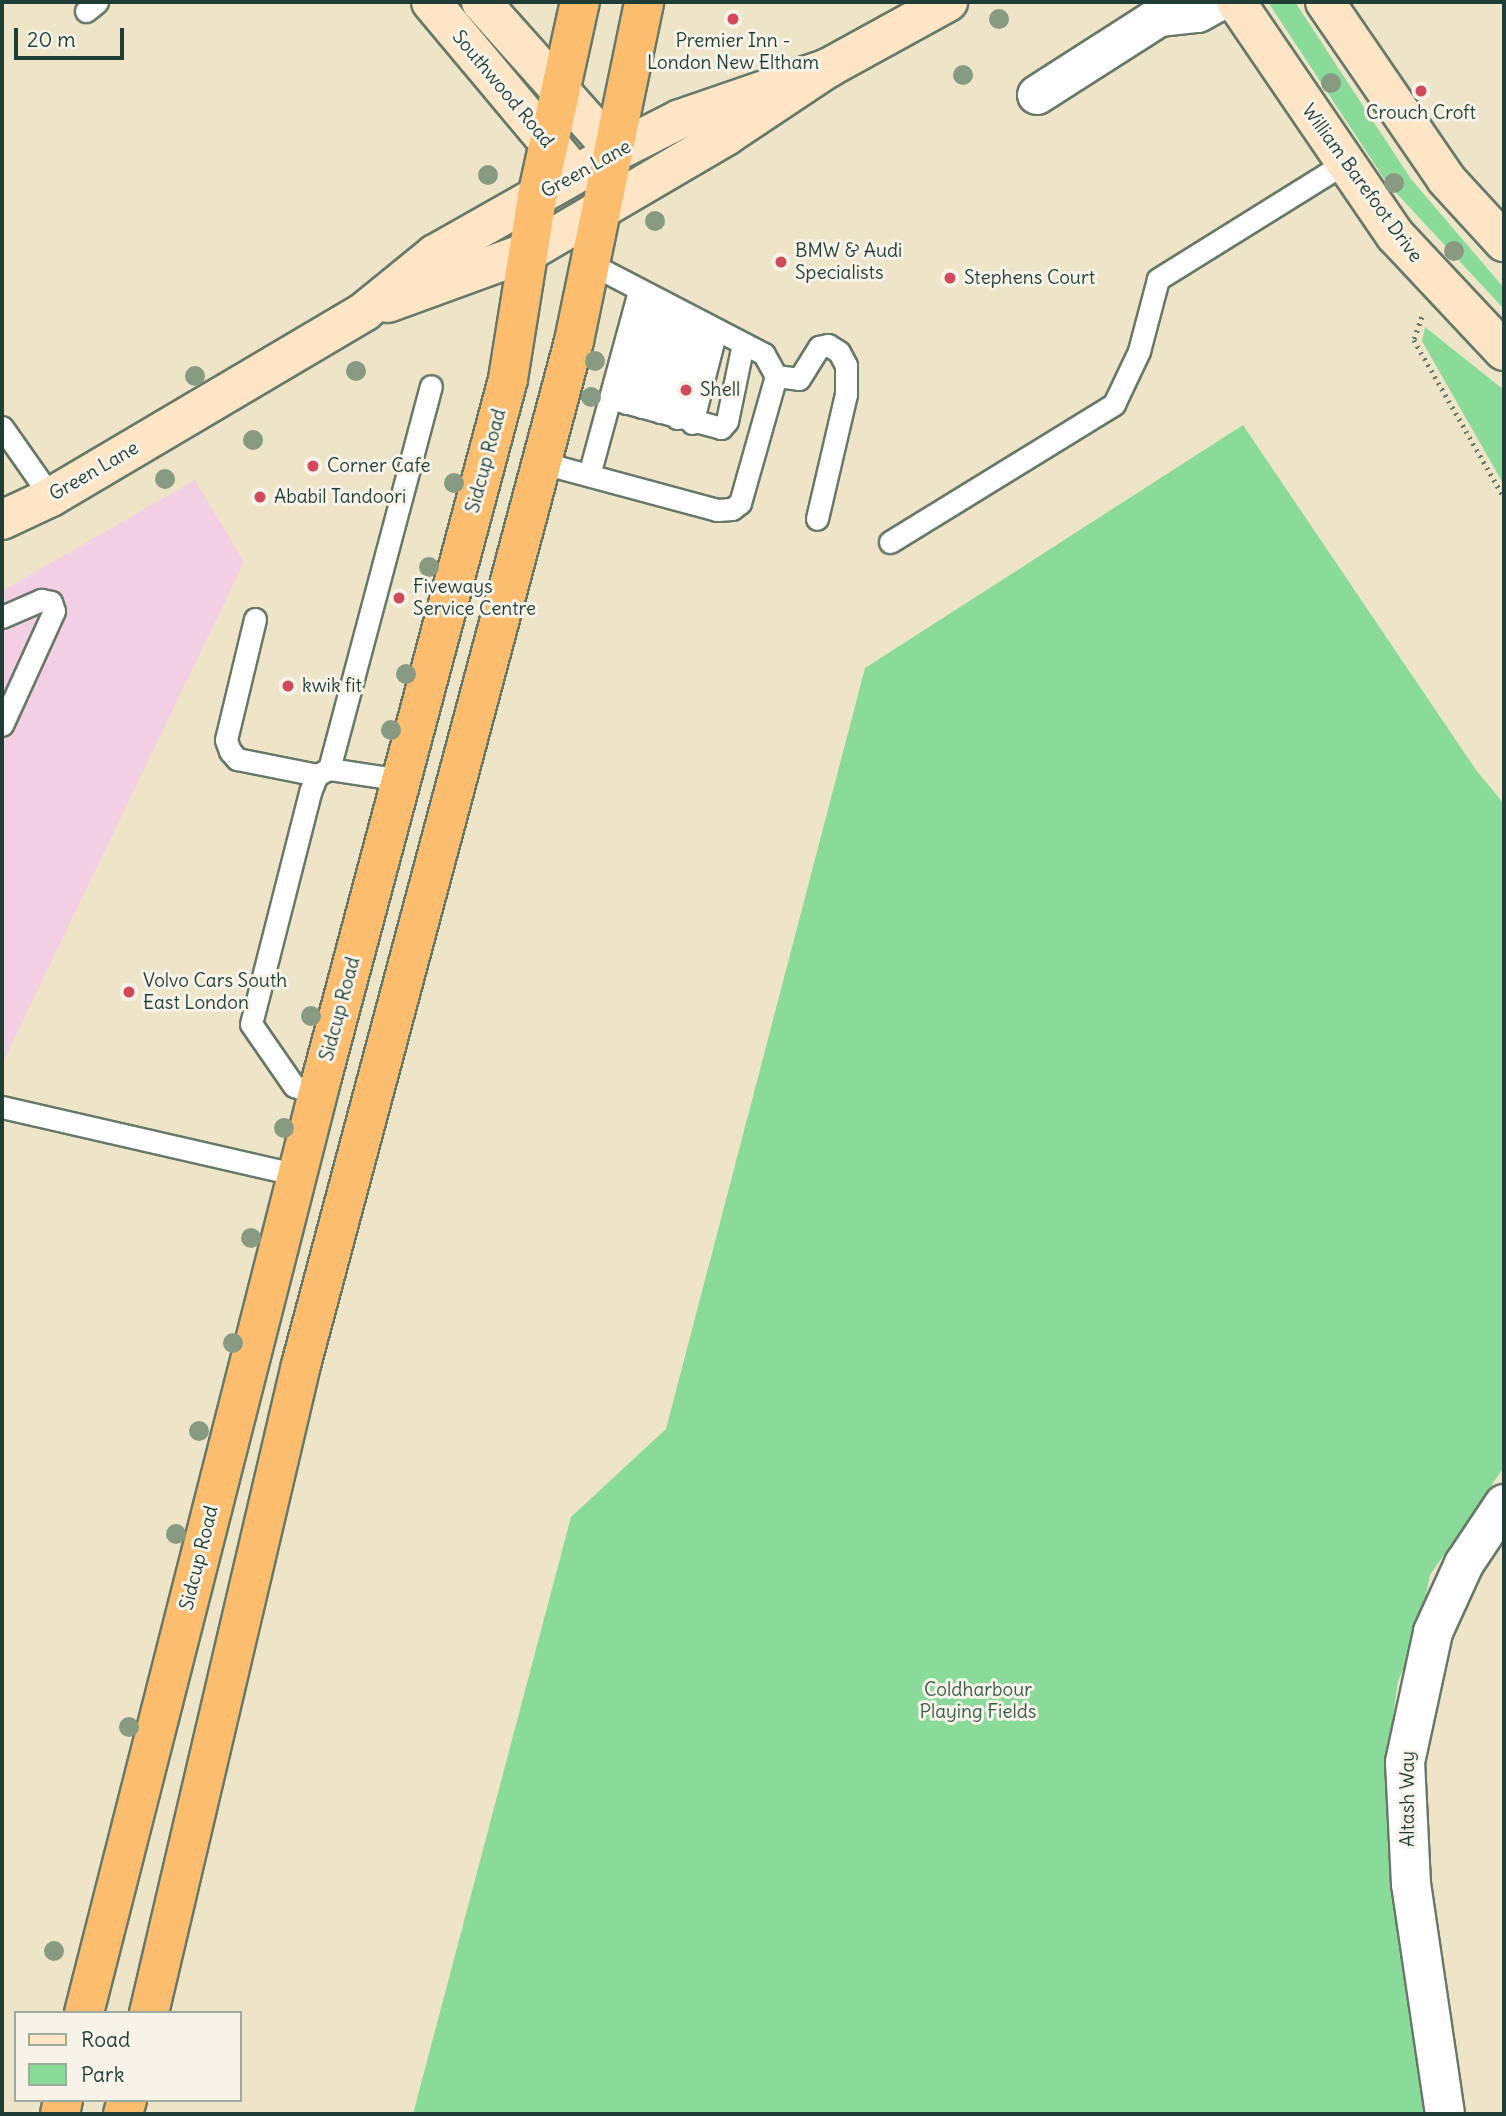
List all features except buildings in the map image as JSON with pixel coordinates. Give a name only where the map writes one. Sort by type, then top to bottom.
[{"type":"highway","name":"Sidcup Road","points":[[86,2011],[300,1175],[321,1081],[508,379],[537,197],[580,2]]},
{"type":"highway","points":[[149,2011],[302,1365],[457,768],[543,463],[604,206],[643,2]]},
{"type":"main road","name":"Southwood Road","points":[[431,2],[604,206]]},
{"type":"main road","name":"Southwood Road","points":[[481,2],[615,152]]},
{"type":"main road","name":"Green Lane","points":[[365,311],[530,251],[726,136],[828,68],[947,2]]},
{"type":"main road","name":"William Barefoot Drive","points":[[1236,2],[1344,163],[1435,281],[1504,351]]},
{"type":"main road","points":[[1325,2],[1446,179],[1504,242]]},
{"type":"main road","name":"Green Lane","points":[[2,520],[51,496],[365,311],[435,254],[615,152],[680,119],[828,68]]},
{"type":"street","points":[[1037,95],[1160,17],[1198,13],[1218,2]]},
{"type":"street","name":"Altash Way","points":[[1445,2114],[1411,1884],[1405,1762],[1433,1632],[1464,1564],[1504,1504]]},
{"type":"lane","points":[[890,542],[1114,404],[1139,351],[1158,279],[1344,163]]},
{"type":"lane","points":[[543,463],[717,510],[732,509],[740,503],[776,376],[764,354],[591,264]]},
{"type":"lane","points":[[589,475],[660,413],[692,318]]},
{"type":"lane","points":[[660,413],[692,318]]},
{"type":"lane","points":[[660,413],[692,318]]},
{"type":"lane","points":[[660,413],[692,318]]},
{"type":"lane","points":[[776,376],[800,379],[819,347],[828,345],[839,352],[846,365],[846,394],[817,519]]},
{"type":"lane","points":[[321,1081],[303,1089],[294,1086],[251,1024],[431,386]]},
{"type":"lane","points":[[2,427],[51,496]]},
{"type":"lane","points":[[2,617],[41,600],[51,602],[54,611],[2,725]]},
{"type":"lane","points":[[255,619],[226,740],[237,759],[402,780]]},
{"type":"lane","points":[[2,1107],[300,1175]]},
{"type":"path","points":[[1435,281],[1414,340],[1504,497]]},
{"type":"shaded area","points":[[195,480],[244,562],[2,1064],[2,591]]},
{"type":"green space","points":[[1268,2],[1295,2],[1411,179],[1504,288],[1504,309],[1387,183]]},
{"type":"green space","points":[[1425,327],[1504,390],[1504,485],[1422,341]]},
{"type":"green space","name":"Coldharbour Playing Fields","points":[[1243,425],[1476,770],[1504,804],[1504,1467],[1430,1575],[1417,1639],[1398,1681],[1389,1744],[1387,1822],[1396,1917],[1425,2114],[413,2114],[571,1517],[666,1429],[865,668]]},
{"type":"place","name":"Premier Inn - London New Eltham","points":[[733,19]]},
{"type":"place","name":"Crouch Croft","points":[[1421,91]]},
{"type":"place","name":"BMW & Audi Specialists","points":[[781,262]]},
{"type":"place","name":"Stephens Court","points":[[950,278]]},
{"type":"place","name":"Shell","points":[[686,390]]},
{"type":"place","name":"Corner Cafe","points":[[313,466]]},
{"type":"place","name":"Ababil Tandoori","points":[[260,497]]},
{"type":"place","name":"Fiveways Service Centre","points":[[399,598]]},
{"type":"place","name":"kwik fit","points":[[288,686]]},
{"type":"place","name":"Volvo Cars South East London","points":[[129,992]]}]
